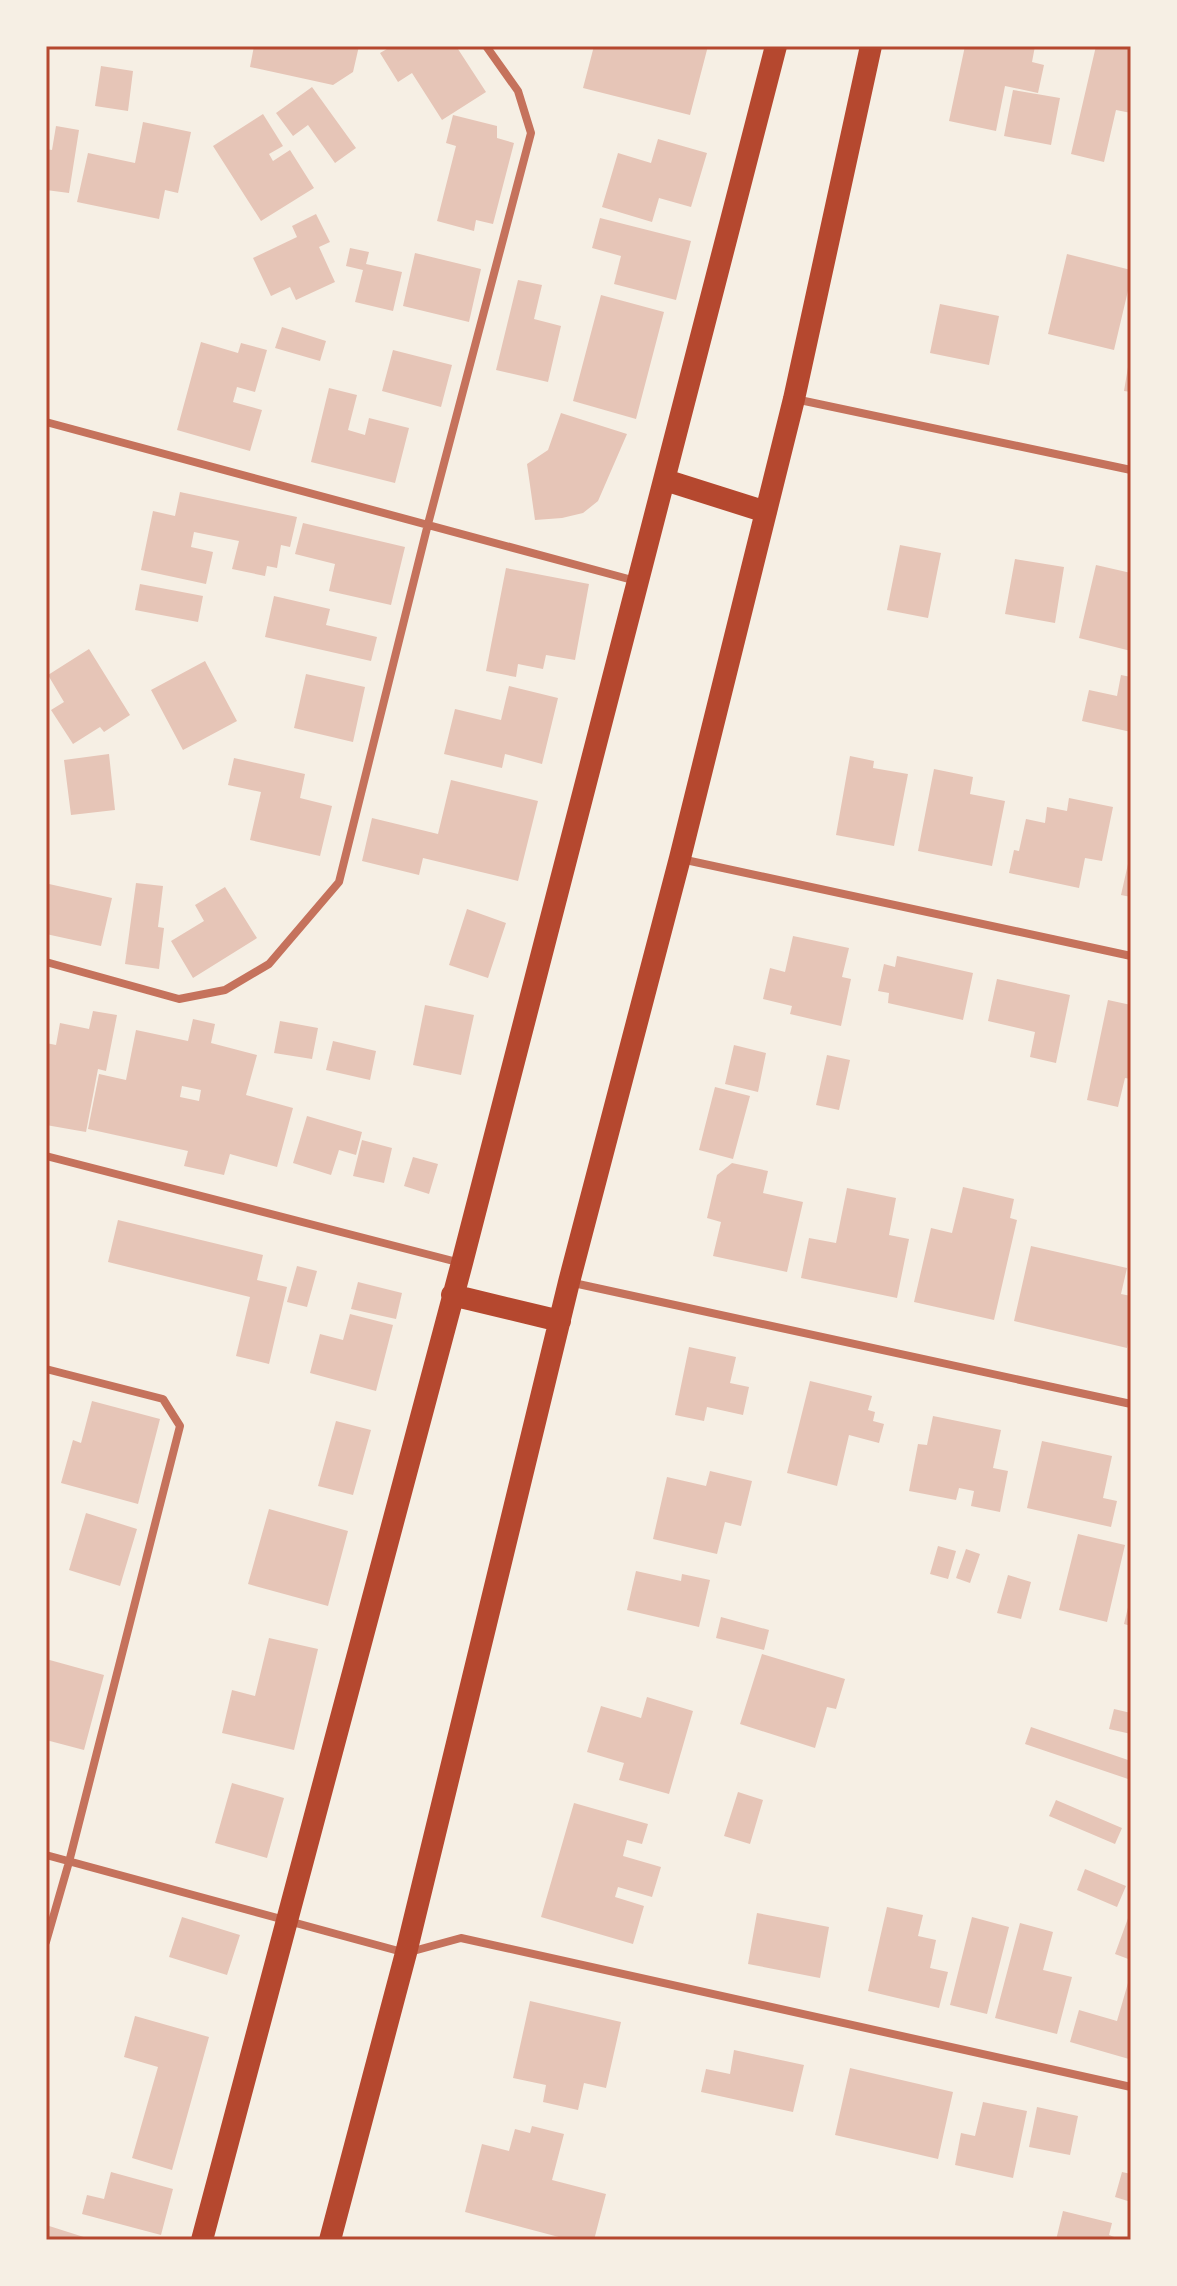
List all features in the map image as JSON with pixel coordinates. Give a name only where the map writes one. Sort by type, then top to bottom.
[{"type":"highway","points":[[202,2240],[462,1263],[776,46]]},
{"type":"highway","points":[[330,2240],[406,1953],[569,1282],[680,858],[794,399],[871,46]]},
{"type":"highway","points":[[665,480],[766,512]]},
{"type":"highway","points":[[452,1295],[560,1321]]},
{"type":"street","points":[[46,962],[179,999],[225,990],[269,964],[339,882],[428,524],[531,133],[518,91],[486,46]]},
{"type":"street","points":[[794,399],[1131,470]]},
{"type":"street","points":[[46,422],[637,581]]},
{"type":"street","points":[[680,858],[1131,956]]},
{"type":"street","points":[[46,1156],[462,1263]]},
{"type":"street","points":[[569,1282],[1131,1404]]},
{"type":"street","points":[[46,1369],[163,1399],[180,1426],[46,1942]]},
{"type":"street","points":[[46,1855],[406,1953],[461,1938],[1131,2087]]},
{"type":"building","points":[[254,46],[359,46],[353,72],[333,85],[250,67]]},
{"type":"building","points":[[392,46],[456,46],[486,92],[442,120],[412,73],[398,82],[380,53]]},
{"type":"building","points":[[594,46],[708,46],[690,115],[583,88]]},
{"type":"building","points":[[965,46],[1035,46],[1032,62],[1044,65],[1038,93],[1005,86],[996,131],[949,121]]},
{"type":"building","points":[[1096,46],[1131,46],[1131,113],[1116,110],[1104,162],[1071,154]]},
{"type":"building","points":[[101,66],[133,71],[128,111],[95,106]]},
{"type":"building","points":[[312,87],[356,148],[335,163],[308,125],[293,136],[276,113]]},
{"type":"building","points":[[1013,90],[1060,98],[1051,145],[1004,136]]},
{"type":"building","points":[[263,114],[283,146],[269,154],[273,161],[290,150],[314,188],[261,221],[213,146]]},
{"type":"building","points":[[453,115],[497,126],[497,138],[514,143],[493,224],[476,220],[474,231],[437,221],[456,146],[446,143]]},
{"type":"building","points":[[143,122],[191,132],[178,193],[165,190],[159,219],[77,202],[88,153],[135,163]]},
{"type":"building","points":[[56,126],[79,130],[69,193],[46,190],[46,149],[52,150]]},
{"type":"building","points":[[658,139],[707,153],[691,207],[659,198],[652,222],[602,207],[618,153],[651,163]]},
{"type":"building","points":[[316,214],[330,242],[319,247],[335,282],[296,300],[290,287],[271,296],[253,258],[297,237],[292,226]]},
{"type":"building","points":[[600,218],[691,241],[676,300],[614,284],[621,256],[592,248]]},
{"type":"building","points":[[350,248],[369,252],[366,264],[402,272],[393,311],[355,302],[363,270],[346,266]]},
{"type":"building","points":[[415,253],[481,269],[469,322],[403,306]]},
{"type":"building","points":[[1067,254],[1131,270],[1114,350],[1048,334]]},
{"type":"building","points":[[518,280],[542,285],[534,319],[561,326],[548,382],[496,370]]},
{"type":"building","points":[[601,295],[664,312],[636,419],[573,401]]},
{"type":"building","points":[[940,304],[999,316],[989,365],[930,353]]},
{"type":"building","points":[[282,327],[326,341],[320,361],[275,348]]},
{"type":"building","points":[[201,342],[238,353],[241,343],[267,350],[255,392],[237,387],[233,402],[262,410],[250,451],[177,430]]},
{"type":"building","points":[[393,350],[452,365],[441,407],[382,391]]},
{"type":"building","points":[[1131,361],[1131,392],[1124,391]]},
{"type":"building","points":[[329,388],[357,395],[348,430],[365,435],[369,418],[409,428],[395,483],[311,462]]},
{"type":"building","points":[[561,413],[627,434],[598,501],[583,513],[535,520],[527,464],[548,450]]},
{"type":"building","points":[[180,492],[297,517],[290,547],[281,545],[277,568],[267,566],[265,576],[232,569],[239,541],[194,532],[191,547],[213,552],[206,584],[141,570],[153,511],[175,516]]},
{"type":"building","points":[[303,523],[405,547],[391,605],[329,591],[335,564],[295,554]]},
{"type":"building","points":[[900,545],[941,553],[928,618],[887,610]]},
{"type":"building","points":[[1015,559],[1064,567],[1055,623],[1005,614]]},
{"type":"building","points":[[1096,565],[1131,573],[1131,651],[1079,638]]},
{"type":"building","points":[[506,568],[589,584],[575,660],[546,655],[543,669],[518,664],[516,677],[486,671]]},
{"type":"building","points":[[140,584],[203,596],[198,622],[135,610]]},
{"type":"building","points":[[274,596],[330,609],[326,625],[377,637],[371,661],[265,637]]},
{"type":"building","points":[[89,649],[130,715],[104,732],[100,727],[73,744],[51,710],[64,702],[48,675]]},
{"type":"building","points":[[205,661],[237,721],[183,750],[151,690]]},
{"type":"building","points":[[306,674],[365,687],[353,742],[294,728]]},
{"type":"building","points":[[1121,675],[1131,677],[1131,732],[1082,721],[1089,690],[1117,696]]},
{"type":"building","points":[[509,686],[558,698],[542,764],[505,754],[502,768],[444,754],[455,709],[501,720]]},
{"type":"building","points":[[109,754],[115,810],[71,815],[64,760]]},
{"type":"building","points":[[850,756],[874,761],[873,768],[908,774],[894,846],[836,835]]},
{"type":"building","points":[[234,758],[305,774],[300,798],[332,806],[320,856],[250,840],[261,792],[228,785]]},
{"type":"building","points":[[934,769],[973,777],[970,794],[1005,801],[992,866],[918,851]]},
{"type":"building","points":[[451,780],[538,801],[518,881],[423,858],[419,875],[362,861],[372,818],[438,834]]},
{"type":"building","points":[[1069,798],[1113,807],[1102,861],[1085,858],[1079,888],[1009,873],[1014,850],[1019,851],[1026,819],[1045,823],[1047,807],[1067,811]]},
{"type":"building","points":[[1131,855],[1131,897],[1121,895]]},
{"type":"building","points":[[136,883],[163,886],[158,927],[164,928],[159,969],[125,964]]},
{"type":"building","points":[[49,884],[112,898],[101,946],[46,934]]},
{"type":"building","points":[[225,887],[257,938],[193,978],[171,941],[204,921],[195,905]]},
{"type":"building","points":[[467,909],[506,923],[488,978],[449,965]]},
{"type":"building","points":[[793,936],[849,948],[842,977],[851,979],[841,1026],[790,1014],[792,1006],[763,999],[770,968],[785,972]]},
{"type":"building","points":[[897,956],[973,973],[963,1020],[888,1003],[889,993],[878,991],[884,964],[895,967]]},
{"type":"building","points":[[997,979],[1070,995],[1056,1063],[1030,1057],[1035,1032],[988,1021]]},
{"type":"building","points":[[1108,1000],[1131,1005],[1131,1079],[1125,1078],[1118,1107],[1087,1100]]},
{"type":"building","points":[[425,1005],[474,1015],[461,1075],[413,1065]]},
{"type":"building","points":[[93,1011],[117,1015],[106,1071],[98,1069],[86,1132],[46,1125],[46,1043],[56,1045],[60,1023],[89,1029]]},
{"type":"building","points":[[193,1019],[215,1024],[211,1043],[257,1055],[246,1095],[293,1108],[277,1167],[230,1154],[224,1175],[184,1166],[188,1151],[88,1129],[99,1074],[126,1080],[136,1030],[188,1041]],"holes":[[[182,1086],[201,1090],[199,1101],[180,1097]]]},
{"type":"building","points":[[280,1021],[318,1028],[312,1059],[274,1053]]},
{"type":"building","points":[[333,1041],[376,1051],[370,1080],[326,1070]]},
{"type":"building","points":[[734,1045],[766,1053],[758,1092],[725,1084]]},
{"type":"building","points":[[827,1055],[850,1060],[839,1110],[816,1105]]},
{"type":"building","points":[[715,1087],[750,1096],[733,1159],[699,1150]]},
{"type":"building","points":[[307,1116],[362,1132],[356,1155],[339,1150],[331,1175],[293,1163]]},
{"type":"building","points":[[362,1140],[392,1148],[384,1183],[353,1176]]},
{"type":"building","points":[[413,1157],[438,1164],[429,1194],[404,1186]]},
{"type":"building","points":[[732,1163],[768,1171],[763,1193],[803,1202],[787,1272],[713,1256],[721,1222],[707,1218],[717,1175]]},
{"type":"building","points":[[963,1187],[1014,1199],[1010,1218],[1017,1220],[994,1320],[914,1302],[931,1228],[952,1233]]},
{"type":"building","points":[[847,1188],[896,1198],[889,1235],[909,1239],[897,1298],[801,1278],[809,1238],[836,1243]]},
{"type":"building","points":[[118,1220],[263,1255],[257,1280],[287,1287],[269,1364],[236,1356],[250,1297],[108,1262]]},
{"type":"building","points":[[1031,1246],[1127,1268],[1121,1294],[1131,1296],[1131,1328],[1127,1348],[1014,1321]]},
{"type":"building","points":[[297,1266],[317,1271],[307,1307],[287,1302]]},
{"type":"building","points":[[358,1282],[402,1293],[396,1319],[351,1309]]},
{"type":"building","points":[[350,1314],[393,1325],[376,1391],[310,1373],[320,1334],[343,1340]]},
{"type":"building","points":[[689,1347],[736,1357],[730,1383],[749,1387],[743,1415],[707,1407],[704,1421],[675,1415]]},
{"type":"building","points":[[810,1381],[872,1396],[868,1410],[875,1412],[873,1421],[884,1424],[879,1443],[849,1435],[837,1486],[787,1473]]},
{"type":"building","points":[[92,1401],[160,1419],[138,1504],[61,1483],[73,1440],[81,1443]]},
{"type":"building","points":[[933,1416],[1001,1430],[993,1468],[1008,1471],[1000,1512],[971,1506],[974,1491],[959,1488],[956,1500],[909,1491],[918,1444],[927,1445]]},
{"type":"building","points":[[336,1421],[371,1430],[353,1495],[318,1486]]},
{"type":"building","points":[[1042,1441],[1112,1456],[1103,1498],[1117,1501],[1111,1527],[1027,1508]]},
{"type":"building","points":[[710,1471],[752,1481],[741,1526],[725,1522],[717,1554],[653,1539],[667,1477],[706,1486]]},
{"type":"building","points":[[269,1509],[348,1531],[328,1606],[248,1584]]},
{"type":"building","points":[[86,1513],[137,1529],[120,1586],[69,1570]]},
{"type":"building","points":[[1078,1534],[1125,1545],[1107,1622],[1059,1610]]},
{"type":"building","points":[[938,1546],[956,1551],[948,1579],[930,1574]]},
{"type":"building","points":[[966,1549],[980,1554],[970,1583],[956,1578]]},
{"type":"building","points":[[636,1571],[681,1581],[682,1574],[710,1580],[699,1627],[627,1610]]},
{"type":"building","points":[[1008,1575],[1031,1582],[1021,1619],[997,1613]]},
{"type":"building","points":[[1131,1599],[1131,1626],[1124,1624]]},
{"type":"building","points":[[721,1617],[769,1630],[764,1650],[716,1638]]},
{"type":"building","points":[[269,1638],[318,1649],[294,1750],[222,1733],[232,1690],[255,1696]]},
{"type":"building","points":[[762,1654],[845,1679],[836,1709],[827,1707],[815,1748],[740,1724]]},
{"type":"building","points":[[46,1659],[104,1675],[84,1750],[46,1740]]},
{"type":"building","points":[[647,1697],[693,1711],[669,1794],[619,1780],[624,1763],[587,1752],[601,1706],[641,1718]]},
{"type":"building","points":[[1114,1709],[1131,1713],[1131,1734],[1109,1729]]},
{"type":"building","points":[[1031,1727],[1131,1761],[1131,1780],[1025,1744]]},
{"type":"building","points":[[232,1783],[284,1798],[267,1858],[215,1843]]},
{"type":"building","points":[[738,1792],[763,1800],[750,1844],[724,1836]]},
{"type":"building","points":[[1056,1800],[1122,1828],[1115,1844],[1049,1816]]},
{"type":"building","points":[[574,1803],[648,1824],[642,1844],[627,1840],[623,1856],[661,1867],[652,1897],[618,1887],[615,1897],[644,1906],[633,1944],[541,1917]]},
{"type":"building","points":[[1085,1869],[1126,1886],[1117,1907],[1077,1890]]},
{"type":"building","points":[[887,1907],[923,1915],[918,1936],[936,1940],[930,1968],[948,1972],[939,2008],[868,1991]]},
{"type":"building","points":[[1131,1910],[1131,1960],[1115,1954]]},
{"type":"building","points":[[757,1913],[829,1927],[820,1978],[748,1964]]},
{"type":"building","points":[[182,1917],[240,1935],[227,1975],[169,1957]]},
{"type":"building","points":[[972,1917],[1009,1927],[987,2014],[950,2005]]},
{"type":"building","points":[[1020,1923],[1053,1932],[1043,1970],[1072,1977],[1057,2034],[995,2018]]},
{"type":"building","points":[[1130,1976],[1129,2059],[1070,2042],[1079,2010],[1117,2021]]},
{"type":"building","points":[[530,2001],[621,2022],[606,2088],[584,2083],[578,2110],[543,2102],[546,2085],[513,2078]]},
{"type":"building","points":[[135,2016],[209,2037],[172,2170],[132,2158],[158,2067],[124,2057]]},
{"type":"building","points":[[734,2050],[804,2065],[793,2112],[701,2092],[706,2069],[730,2074]]},
{"type":"building","points":[[850,2068],[953,2092],[938,2159],[835,2135]]},
{"type":"building","points":[[983,2102],[1027,2111],[1013,2178],[955,2165],[961,2133],[975,2136]]},
{"type":"building","points":[[1037,2107],[1078,2116],[1070,2155],[1029,2147]]},
{"type":"building","points":[[532,2126],[564,2134],[552,2180],[606,2194],[594,2240],[570,2240],[465,2212],[482,2144],[509,2151],[515,2129],[530,2133]]},
{"type":"building","points":[[111,2172],[173,2189],[161,2235],[82,2214],[87,2195],[104,2199]]},
{"type":"building","points":[[1122,2172],[1131,2174],[1131,2202],[1115,2197]]},
{"type":"building","points":[[1063,2211],[1112,2223],[1109,2235],[1122,2240],[1056,2240]]},
{"type":"building","points":[[46,2225],[90,2239],[90,2240],[46,2240]]}]
